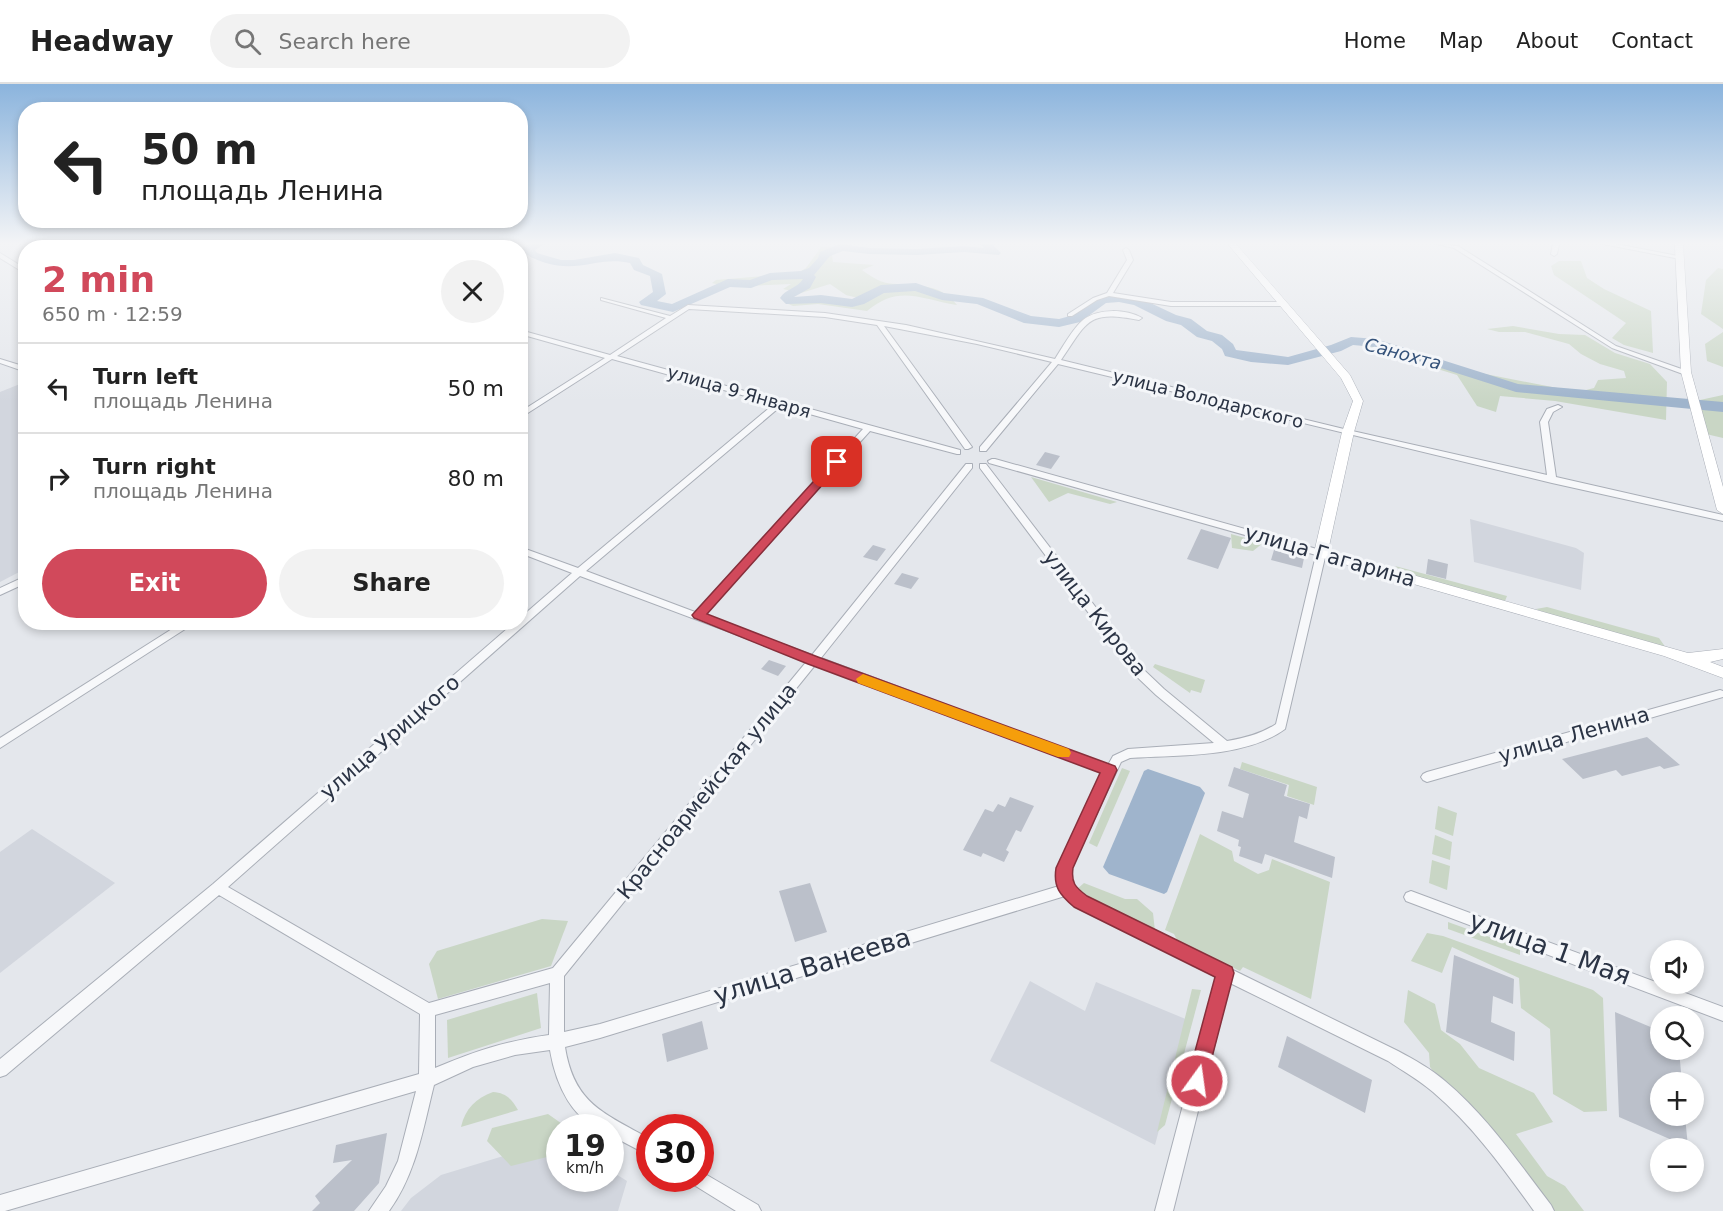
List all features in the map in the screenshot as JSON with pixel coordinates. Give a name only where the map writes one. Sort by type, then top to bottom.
[{"type":"street","points":[[1070,315],[1102,297]]},
{"type":"street","points":[[1125,297],[1171,304],[1282,304]]},
{"type":"street","points":[[1276,297],[1346,378],[1358,401],[1348,432],[1281,726],[1260,739],[1229,745],[1128,754],[1117,759],[1064,868],[1063,879],[1066,890],[1081,902],[1393,1056],[1435,1083],[1469,1114],[1491,1139],[1545,1211]]},
{"type":"street","points":[[1534,297],[1614,347],[1686,372]]},
{"type":"street","points":[[1682,297],[1686,372],[1691,399],[1723,510]]},
{"type":"street","points":[[603,299],[672,318]]},
{"type":"street","name":"улица Володарского","points":[[672,318],[688,307],[825,315],[879,322],[967,340],[1348,432],[1723,518]]},
{"type":"street","points":[[969,466],[956,459],[957,452],[968,447],[983,449],[1056,362],[1084,322],[1097,315],[1114,313],[1139,318]]},
{"type":"street","points":[[528,411],[672,318]]},
{"type":"street","points":[[879,322],[968,447]]},
{"type":"street","name":"улица 9 Января","points":[[528,334],[957,452]]},
{"type":"street","points":[[0,361],[18,367]]},
{"type":"street","name":"улица Урицкого","points":[[528,617],[779,404]]},
{"type":"street","points":[[1552,480],[1545,422],[1550,411],[1558,406]]},
{"type":"street","points":[[698,615],[868,428]]},
{"type":"street","name":"улица Кирова","points":[[983,449],[992,455],[987,463],[1139,672],[1229,745]]},
{"type":"street","name":"улица Гагарина","points":[[969,466],[987,463],[1669,652]]},
{"type":"street","name":"Красноармейская улица","points":[[557,974],[969,466]]},
{"type":"street","points":[[528,553],[1110,770]]},
{"type":"street","points":[[0,592],[18,583]]},
{"type":"street","points":[[0,744],[178,630]]},
{"type":"street","name":"улица Урицкого","points":[[0,1069],[218,888],[513,630]]},
{"type":"street","points":[[1669,652],[1702,658],[1723,654]]},
{"type":"street","points":[[1669,652],[1723,673]]},
{"type":"street","name":"улица Ленина","points":[[1427,777],[1720,694]]},
{"type":"street","points":[[218,888],[428,1010],[557,974],[558,1041],[566,1084],[584,1107],[636,1139]]},
{"type":"street","name":"улица Ванеева","points":[[0,1204],[427,1080],[472,1060],[515,1047],[558,1041],[600,1031],[1066,890]]},
{"type":"street","name":"улица 1 Мая","points":[[1411,897],[1723,1014]]},
{"type":"street","points":[[1164,1211],[1225,973]]},
{"type":"street","points":[[378,1211],[392,1192],[406,1163],[427,1080],[428,1010]]},
{"type":"street","points":[[714,1188],[752,1211]]},
{"type":"shaded area","points":[[18,385],[18,573],[0,582],[0,392]]},
{"type":"shaded area","points":[[1470,519],[1576,548],[1584,553],[1581,590],[1474,562]]},
{"type":"shaded area","points":[[32,829],[115,883],[0,973],[0,852]]},
{"type":"shaded area","points":[[1030,981],[1085,1011],[1096,982],[1188,1020],[1155,1145],[990,1061]]},
{"type":"shaded area","points":[[546,1143],[546,1192],[624,1192],[618,1211],[401,1211],[411,1198],[441,1175]]},
{"type":"green space","points":[[816,297],[849,300],[858,298],[852,297],[897,297],[889,298],[867,311],[818,304],[793,306],[784,302]]},
{"type":"green space","points":[[917,297],[949,297],[957,305]]},
{"type":"green space","points":[[1586,297],[1620,297],[1651,311],[1653,353],[1624,345],[1612,338],[1626,323]]},
{"type":"green space","points":[[1704,297],[1723,297],[1723,329],[1701,314]]},
{"type":"green space","points":[[1513,326],[1559,334],[1585,335],[1615,353],[1650,364],[1667,382],[1666,420],[1555,401],[1500,396],[1496,412],[1477,406],[1457,375],[1369,348],[1376,341],[1470,371],[1578,392],[1594,388],[1598,380],[1626,378],[1624,371],[1600,364],[1581,354],[1569,344],[1525,332],[1499,332],[1487,329]]},
{"type":"green space","points":[[1723,332],[1723,367],[1707,361],[1705,344]]},
{"type":"green space","points":[[1723,395],[1723,438],[1706,434],[1700,400]]},
{"type":"green space","points":[[1031,477],[1117,502],[1110,504],[1068,493],[1049,502]]},
{"type":"green space","points":[[1231,534],[1263,543],[1253,551],[1232,548]]},
{"type":"green space","points":[[1395,566],[1507,596],[1505,601],[1407,575]]},
{"type":"green space","points":[[1547,607],[1659,638],[1666,648],[1536,609]]},
{"type":"green space","points":[[1155,664],[1205,680],[1201,693],[1191,690],[1190,693],[1153,667]]},
{"type":"green space","points":[[1242,762],[1317,787],[1314,805],[1287,796],[1289,785],[1240,769]]},
{"type":"green space","points":[[1122,768],[1130,771],[1097,847],[1089,843]]},
{"type":"green space","points":[[1438,806],[1457,813],[1453,836],[1435,829]]},
{"type":"green space","points":[[1200,834],[1232,851],[1234,861],[1258,874],[1269,870],[1272,859],[1330,882],[1311,999],[1243,967],[1240,971],[1177,940],[1174,934],[1165,930]]},
{"type":"green space","points":[[1435,835],[1452,842],[1450,860],[1432,854]]},
{"type":"green space","points":[[1432,860],[1450,866],[1447,890],[1429,883]]},
{"type":"green space","points":[[1084,883],[1125,899],[1137,899],[1153,913],[1155,931],[1076,890]]},
{"type":"green space","points":[[542,919],[568,921],[551,966],[438,999],[429,964],[437,951]]},
{"type":"green space","points":[[1448,922],[1520,948],[1520,955],[1448,929]]},
{"type":"green space","points":[[1427,933],[1443,936],[1593,990],[1603,998],[1607,1111],[1584,1112],[1553,1094],[1550,1029],[1521,1008],[1519,978],[1452,947],[1442,973],[1411,961]]},
{"type":"green space","points":[[1192,989],[1201,990],[1165,1125],[1157,1132]]},
{"type":"green space","points":[[1408,990],[1435,1004],[1441,1030],[1460,1044],[1479,1068],[1534,1093],[1553,1122],[1516,1134],[1547,1176],[1565,1186],[1584,1211],[1539,1211],[1430,1067],[1429,1053],[1404,1022]]},
{"type":"green space","points":[[537,993],[541,1028],[448,1058],[447,1020]]},
{"type":"green space","points":[[493,1092],[508,1097],[518,1110],[461,1127],[472,1105],[481,1097]]},
{"type":"green space","points":[[546,1114],[546,1157],[511,1166],[487,1141],[492,1128]]},
{"type":"water","points":[[1148,769],[1200,787],[1205,793],[1167,892],[1164,894],[1109,874],[1103,867],[1144,771]]},
{"type":"building","points":[[1045,452],[1060,456],[1051,469],[1036,465]]},
{"type":"building","points":[[1201,529],[1231,538],[1218,569],[1187,559]]},
{"type":"building","points":[[873,545],[886,549],[877,561],[863,557]]},
{"type":"building","points":[[1274,550],[1304,558],[1302,568],[1271,560]]},
{"type":"building","points":[[1428,559],[1448,564],[1446,579],[1426,574]]},
{"type":"building","points":[[902,573],[919,578],[911,589],[894,584]]},
{"type":"building","points":[[769,660],[786,666],[778,676],[761,669]]},
{"type":"building","points":[[1647,737],[1680,765],[1664,769],[1660,766],[1622,776],[1616,770],[1583,779],[1562,759]]},
{"type":"building","points":[[1234,767],[1287,785],[1284,796],[1310,804],[1307,819],[1299,816],[1294,842],[1335,857],[1332,878],[1265,854],[1262,864],[1239,856],[1241,847],[1238,846],[1239,840],[1217,831],[1222,811],[1243,818],[1249,794],[1228,786]]},
{"type":"building","points":[[1010,797],[1034,806],[1021,832],[1016,830],[1006,850],[1009,852],[1004,862],[983,853],[981,857],[963,850],[985,809],[993,812],[998,804],[1005,807]]},
{"type":"building","points":[[810,883],[827,932],[795,942],[779,891]]},
{"type":"building","points":[[1454,955],[1514,979],[1513,1004],[1493,996],[1491,1022],[1515,1032],[1514,1061],[1446,1032]]},
{"type":"building","points":[[1615,1012],[1650,1027],[1650,1060],[1680,1060],[1681,1072],[1650,1072],[1650,1126],[1686,1126],[1687,1138],[1667,1138],[1619,1117]]},
{"type":"building","points":[[702,1021],[708,1049],[667,1062],[662,1034]]},
{"type":"building","points":[[1287,1036],[1372,1080],[1365,1113],[1278,1067]]},
{"type":"building","points":[[387,1133],[379,1183],[354,1211],[312,1211],[320,1203],[315,1196],[352,1160],[333,1163],[336,1145]]},
{"type":"waterway","name":"Санохта","points":[[655,297],[645,302],[673,308],[698,297]]},
{"type":"waterway","name":"Санохта","points":[[787,297],[790,301],[821,299],[852,303],[868,297]]},
{"type":"waterway","name":"Санохта","points":[[946,297],[979,301],[1029,320],[1059,323],[1075,319],[1103,300],[1119,298],[1138,302],[1171,318],[1186,322],[1202,334],[1217,338],[1228,347],[1230,353],[1251,358],[1288,361],[1336,348],[1351,341],[1376,343],[1516,388],[1723,407]]},
{"type":"slow traffic","points":[[863,679],[1064,753]]},
{"type":"route","points":[[837,462],[698,615],[813,661],[1110,770],[1064,868],[1063,879],[1066,890],[1081,902],[1225,973],[1197,1081]]}]
